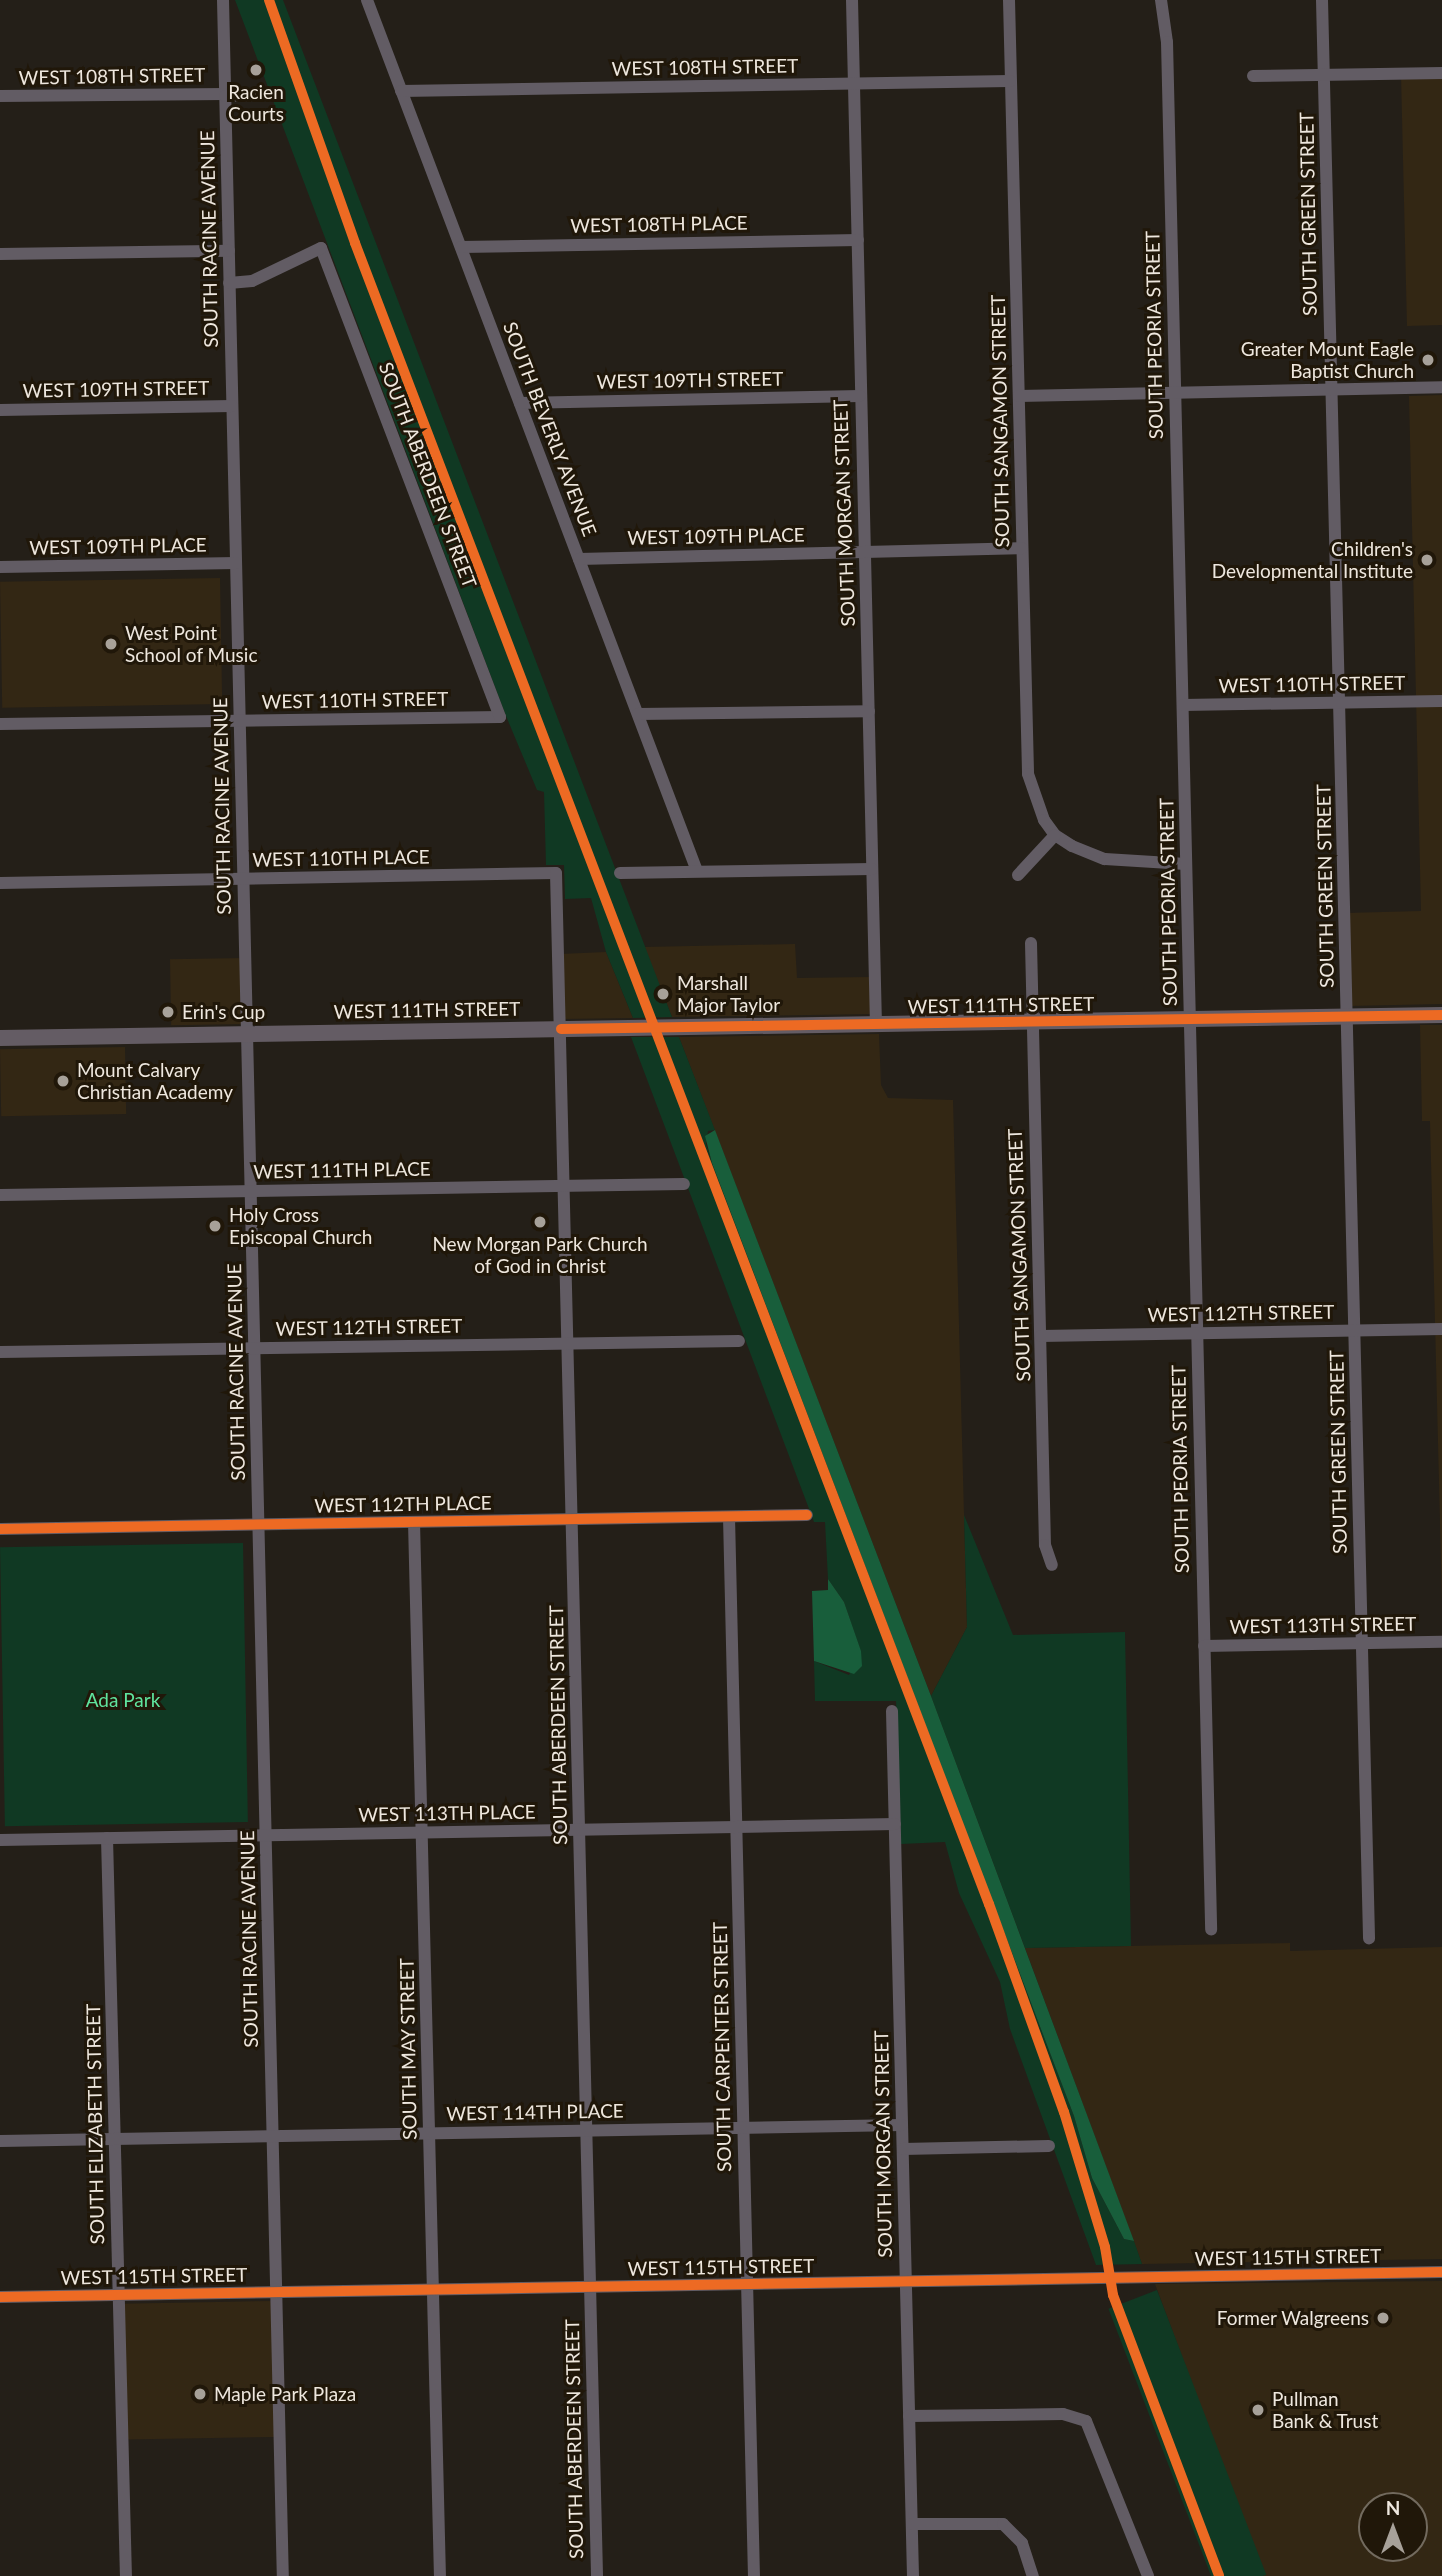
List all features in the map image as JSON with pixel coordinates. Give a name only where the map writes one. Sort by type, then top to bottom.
[{"type":"main road","name":"WEST 111TH STREET","points":[[0,1038],[1442,1016]]},
{"type":"street","name":"SOUTH RACINE AVENUE","points":[[223,0],[283,2576]]},
{"type":"street","name":"SOUTH BEVERLY AVENUE","points":[[367,0],[697,871]]},
{"type":"street","name":"SOUTH MORGAN STREET","points":[[852,0],[876,1024]]},
{"type":"street","name":"SOUTH SANGAMON STREET","points":[[1009,0],[1028,774],[1036,804],[1055,835]]},
{"type":"street","name":"SOUTH PEORIA STREET","points":[[1161,0],[1167,42],[1211,1929]]},
{"type":"street","name":"SOUTH GREEN STREET","points":[[1322,0],[1370,1938]]},
{"type":"street","points":[[1253,76],[1442,73]]},
{"type":"street","name":"WEST 108TH STREET","points":[[401,91],[1010,81]]},
{"type":"street","name":"WEST 108TH STREET","points":[[0,96],[254,95]]},
{"type":"street","name":"WEST 108TH PLACE","points":[[461,247],[858,240]]},
{"type":"street","name":"SOUTH ABERDEEN STREET","points":[[229,283],[252,281],[321,248],[500,717]]},
{"type":"street","points":[[0,254],[229,251]]},
{"type":"street","points":[[1018,396],[1442,387]]},
{"type":"street","name":"WEST 109TH STREET","points":[[520,403],[860,396]]},
{"type":"street","name":"WEST 109TH STREET","points":[[0,410],[232,406]]},
{"type":"street","name":"WEST 109TH PLACE","points":[[579,559],[1022,548]]},
{"type":"street","name":"WEST 109TH PLACE","points":[[0,568],[236,564]]},
{"type":"street","name":"WEST 110TH STREET","points":[[1183,705],[1442,701]]},
{"type":"street","points":[[638,714],[869,710]]},
{"type":"street","name":"WEST 110TH STREET","points":[[0,724],[500,717]]},
{"type":"street","points":[[1017,875],[1055,835],[1105,859],[1186,864]]},
{"type":"street","points":[[620,873],[873,869]]},
{"type":"street","name":"SOUTH ABERDEEN STREET","points":[[556,873],[597,2576]]},
{"type":"street","name":"WEST 110TH PLACE","points":[[0,883],[556,873]]},
{"type":"street","name":"SOUTH SANGAMON STREET","points":[[1031,943],[1045,1545],[1052,1565]]},
{"type":"street","name":"WEST 111TH PLACE","points":[[0,1195],[684,1184]]},
{"type":"street","name":"WEST 112TH STREET","points":[[1041,1336],[1442,1329]]},
{"type":"street","name":"WEST 112TH STREET","points":[[0,1352],[739,1341]]},
{"type":"street","name":"WEST 112TH PLACE","points":[[0,1529],[807,1515]]},
{"type":"street","name":"SOUTH CARPENTER STREET","points":[[729,1517],[754,2576]]},
{"type":"street","name":"SOUTH MAY STREET","points":[[414,1522],[440,2576]]},
{"type":"street","name":"WEST 113TH STREET","points":[[1204,1646],[1442,1642]]},
{"type":"street","name":"SOUTH MORGAN STREET","points":[[892,1711],[914,2576]]},
{"type":"street","name":"WEST 113TH PLACE","points":[[0,1840],[895,1824]]},
{"type":"street","name":"SOUTH ELIZABETH STREET","points":[[107,1838],[126,2576]]},
{"type":"street","name":"WEST 114TH PLACE","points":[[0,2140],[902,2125]]},
{"type":"street","points":[[903,2149],[1049,2146]]},
{"type":"street","name":"WEST 115TH STREET","points":[[0,2297],[1442,2272]]},
{"type":"street","points":[[909,2416],[1080,2417],[1092,2427],[1148,2576]]},
{"type":"street","points":[[912,2524],[1003,2524],[1022,2543],[1033,2576]]},
{"type":"shaded area","points":[[1442,74],[1442,325],[1407,326],[1401,75]]},
{"type":"shaded area","points":[[1442,395],[1442,1004],[1348,1006],[1346,913],[1421,911],[1409,396]]},
{"type":"shaded area","name":"West Point School of Music","points":[[220,578],[222,704],[2,708],[0,582]]},
{"type":"shaded area","points":[[795,944],[797,978],[872,977],[872,1014],[672,1017],[644,947]]},
{"type":"shaded area","points":[[606,952],[633,1018],[561,1019],[560,954]]},
{"type":"shaded area","points":[[246,958],[247,1024],[171,1025],[170,959]]},
{"type":"shaded area","points":[[1420,1025],[1442,1025],[1442,1603],[1430,1121],[1422,1121]]},
{"type":"shaded area","points":[[879,1034],[881,1085],[888,1098],[953,1100],[967,1627],[931,1696],[679,1037]]},
{"type":"shaded area","name":"Mount Calvary Christian Academy","points":[[125,1047],[126,1114],[1,1116],[0,1049]]},
{"type":"shaded area","points":[[1290,1943],[1290,1951],[1442,1947],[1442,2259],[1142,2264],[1025,1948]]},
{"type":"shaded area","points":[[1442,2281],[1442,2576],[1264,2576],[1155,2284]]},
{"type":"shaded area","name":"Maple Park Plaza","points":[[274,2301],[276,2437],[125,2440],[123,2304]]},
{"type":"green space","points":[[235,0],[283,0],[672,1017],[633,1018],[606,952],[591,898],[565,899],[564,865],[546,865],[544,792],[537,790],[506,716]]},
{"type":"green space","points":[[631,1037],[679,1037],[715,1130],[708,1131],[706,1144],[712,1163],[1074,2116],[1092,2178],[1124,2239],[1134,2241],[1142,2264],[1096,2265],[1010,2029],[1000,1982],[959,1893],[945,1842],[901,1844],[896,1701],[815,1701],[814,1661],[849,1675],[861,1652],[844,1602],[828,1579],[825,1522],[814,1522]]},
{"type":"green space","points":[[715,1130],[931,1696],[1134,2241],[1124,2239],[1092,2178],[1074,2116],[712,1163],[705,1136]]},
{"type":"green space","points":[[964,1515],[1013,1635],[1125,1632],[1131,1946],[1025,1948],[931,1696],[967,1627]]},
{"type":"green space","name":"Ada Park","points":[[243,1543],[248,1822],[5,1826],[0,1547]]},
{"type":"green space","points":[[828,1579],[844,1602],[861,1651],[862,1666],[854,1674],[814,1661],[812,1591],[828,1590]]},
{"type":"green space","points":[[1157,2290],[1266,2575],[1211,2576],[1108,2309]]},
{"type":"cycle path","points":[[269,0],[355,243],[989,1904],[1064,2112],[1105,2247],[1113,2295],[1219,2576]]},
{"type":"cycle path","points":[[561,1029],[1442,1015]]},
{"type":"cycle path","points":[[0,1529],[807,1515]]},
{"type":"cycle path","points":[[0,2297],[1442,2272]]},
{"type":"place","name":"Racien Courts","points":[[256,70]]},
{"type":"place","name":"Greater Mount Eagle Baptist Church","points":[[1428,360]]},
{"type":"place","name":"Children's Developmental Institute","points":[[1427,560]]},
{"type":"place","name":"West Point School of Music","points":[[111,644]]},
{"type":"place","name":"Marshall Major Taylor","points":[[663,994]]},
{"type":"place","name":"Erin's Cup","points":[[168,1012]]},
{"type":"place","name":"Mount Calvary Christian Academy","points":[[63,1081]]},
{"type":"place","name":"New Morgan Park Church of God in Christ","points":[[540,1222]]},
{"type":"place","name":"Holy Cross Episcopal Church","points":[[215,1226]]},
{"type":"place","name":"Former Walgreens","points":[[1383,2318]]},
{"type":"place","name":"Maple Park Plaza","points":[[200,2394]]},
{"type":"place","name":"Pullman Bank & Trust","points":[[1258,2410]]}]
